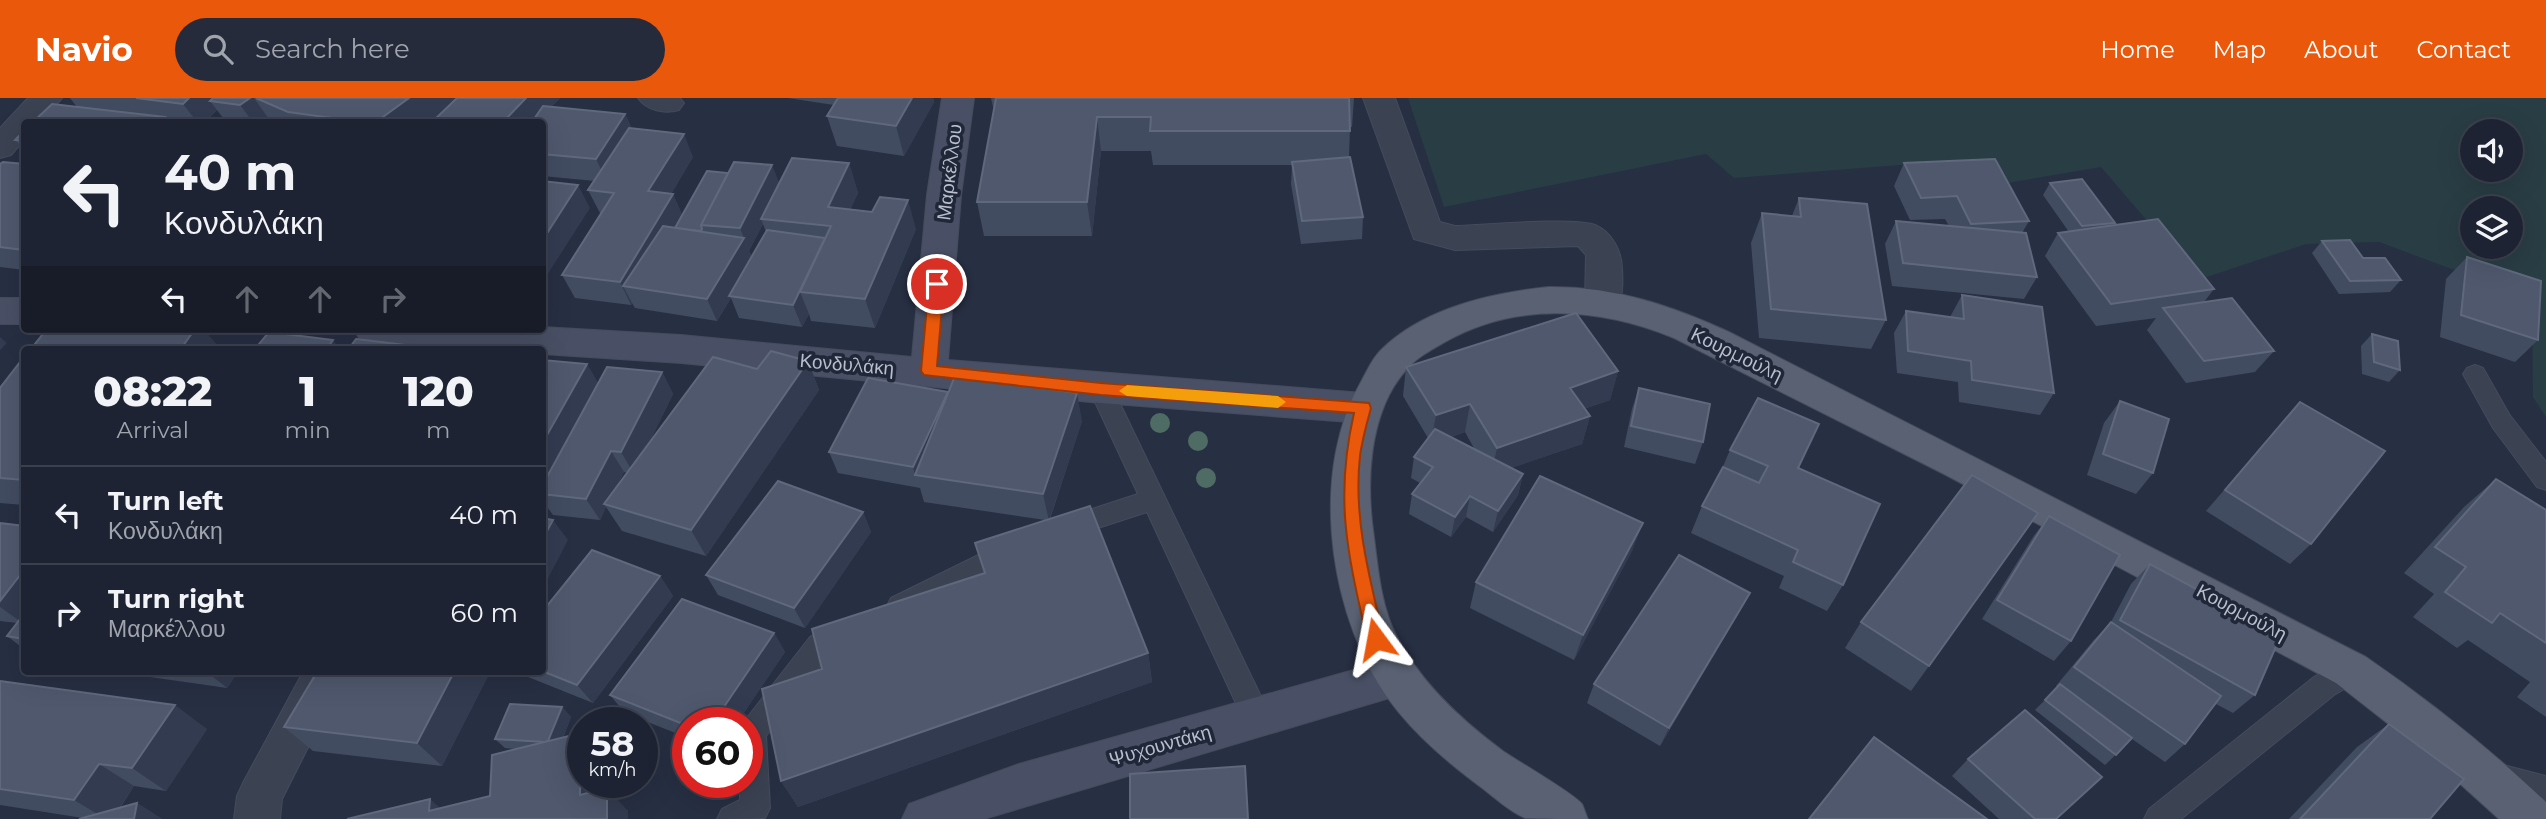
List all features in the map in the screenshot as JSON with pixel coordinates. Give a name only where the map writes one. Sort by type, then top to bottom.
[{"type":"main road","name":"Μαρκέλλου","points":[[929,371],[944,195],[958,98]]},
{"type":"main road","name":"Κουρμούλη","points":[[1565,819],[1458,741],[1396,677],[1376,639],[1355,552],[1352,517],[1352,455],[1363,408],[1393,359],[1437,332],[1493,307],[1544,299],[1603,303],[1691,332],[1947,457],[2351,670],[2409,711],[2496,784],[2531,819]]},
{"type":"main road","points":[[0,311],[21,311]]},
{"type":"main road","name":"Κονδυλάκη","points":[[406,333],[500,344],[681,349],[1101,389],[1363,408]]},
{"type":"main road","name":"Ψυχουντάκη","points":[[925,819],[1019,785],[1396,677]]},
{"type":"street","points":[[26,119],[46,98]]},
{"type":"street","points":[[1379,98],[1426,231],[1455,238],[1585,234],[1598,241],[1605,256],[1603,303]]},
{"type":"street","points":[[0,147],[21,125]]},
{"type":"street","points":[[257,819],[260,796],[323,675]]},
{"type":"street","points":[[2496,784],[2546,797]]},
{"type":"lane","points":[[2475,374],[2501,421],[2546,480]]},
{"type":"lane","points":[[1101,389],[1257,718]]},
{"type":"lane","points":[[732,819],[755,808],[752,733],[820,645],[1034,539],[1152,500]]},
{"type":"lane","points":[[2159,819],[2324,686],[2351,670]]},
{"type":"shaded area","points":[[1408,98],[2546,98],[2546,417],[2533,397],[2532,299],[2379,242],[2306,244],[2198,280],[2101,167],[2008,183],[1979,159],[1734,178],[1706,154],[1444,207]]},
{"type":"building","points":[[136,98],[189,98],[183,104]]},
{"type":"building","points":[[213,98],[250,98],[240,105],[210,101]]},
{"type":"building","points":[[256,98],[409,98],[380,119],[340,119],[288,112]]},
{"type":"building","points":[[457,98],[526,98],[506,119],[435,119]]},
{"type":"building","points":[[838,98],[912,98],[896,126],[827,116]]},
{"type":"building","points":[[996,98],[1349,98],[1350,131],[1150,131],[1151,117],[1097,117],[1087,202],[977,202]]},
{"type":"building","points":[[52,104],[165,117],[163,119],[36,119]]},
{"type":"building","points":[[543,106],[625,114],[596,159],[546,154],[546,119],[534,119]]},
{"type":"building","points":[[629,128],[684,134],[648,191],[673,194],[620,282],[562,275],[614,193],[588,190]]},
{"type":"building","points":[[1350,157],[1363,217],[1302,221],[1292,162]]},
{"type":"building","points":[[792,158],[849,163],[828,207],[872,212],[880,197],[908,200],[865,299],[800,292],[831,226],[761,219]]},
{"type":"building","points":[[1995,159],[2029,221],[1971,224],[1957,196],[1921,198],[1904,163]]},
{"type":"building","points":[[734,162],[772,165],[740,228],[701,225]]},
{"type":"building","points":[[0,164],[21,164],[21,250],[0,247]]},
{"type":"building","points":[[707,171],[728,173],[701,225],[701,231],[675,228]]},
{"type":"building","points":[[2082,179],[2115,223],[2082,226],[2050,183]]},
{"type":"building","points":[[546,181],[578,185],[546,235]]},
{"type":"building","points":[[1799,198],[1867,204],[1886,320],[1771,309],[1762,213],[1801,217]]},
{"type":"building","points":[[2158,219],[2214,289],[2111,304],[2058,233]]},
{"type":"building","points":[[1896,221],[2026,233],[2037,277],[1903,263]]},
{"type":"building","points":[[663,226],[744,238],[707,299],[623,286]]},
{"type":"building","points":[[767,230],[825,238],[793,305],[729,296]]},
{"type":"building","points":[[2350,240],[2363,258],[2385,258],[2401,280],[2350,281],[2322,241]]},
{"type":"building","points":[[2467,259],[2541,281],[2538,340],[2461,315]]},
{"type":"building","points":[[1962,295],[2042,307],[2054,393],[1972,380],[1971,361],[1908,351],[1906,311],[1964,319]]},
{"type":"building","points":[[2232,298],[2274,351],[2204,361],[2163,308]]},
{"type":"building","points":[[1576,313],[1618,371],[1570,388],[1590,416],[1497,448],[1470,404],[1436,415],[1406,367]]},
{"type":"building","points":[[44,333],[192,333],[183,346],[33,346]]},
{"type":"building","points":[[268,333],[333,340],[329,346],[257,346]]},
{"type":"building","points":[[2372,334],[2398,341],[2400,370],[2374,362]]},
{"type":"building","points":[[356,339],[414,346],[351,346]]},
{"type":"building","points":[[771,351],[808,361],[691,530],[604,504],[713,357],[757,369]]},
{"type":"building","points":[[546,360],[587,364],[546,437]]},
{"type":"building","points":[[21,361],[21,480],[0,478],[0,388]]},
{"type":"building","points":[[607,367],[662,372],[621,452],[611,451],[586,499],[546,494],[546,479]]},
{"type":"building","points":[[955,376],[1077,393],[1043,494],[915,475]]},
{"type":"building","points":[[868,378],[948,392],[913,467],[829,452]]},
{"type":"building","points":[[1639,388],[1710,404],[1703,442],[1631,426]]},
{"type":"building","points":[[1758,398],[1819,424],[1798,468],[1880,504],[1843,585],[1793,562],[1798,550],[1702,506],[1723,467],[1759,483],[1768,466],[1730,450]]},
{"type":"building","points":[[2120,401],[2169,419],[2153,473],[2103,454]]},
{"type":"building","points":[[2300,402],[2385,451],[2311,544],[2225,490]]},
{"type":"building","points":[[1435,429],[1523,474],[1498,511],[1470,496],[1455,517],[1412,494],[1433,467],[1414,457]]},
{"type":"building","points":[[1972,475],[2038,513],[1929,666],[1861,622]]},
{"type":"building","points":[[1540,476],[1643,523],[1583,635],[1476,582]]},
{"type":"building","points":[[2496,479],[2546,510],[2546,643],[2500,613],[2492,623],[2445,592],[2466,567],[2435,547]]},
{"type":"building","points":[[778,481],[863,512],[794,608],[706,575]]},
{"type":"building","points":[[1090,506],[1148,653],[781,781],[762,689],[822,669],[812,629],[985,573],[975,543]]},
{"type":"building","points":[[2049,516],[2120,555],[2071,641],[1997,600]]},
{"type":"building","points":[[546,519],[553,520],[546,533]]},
{"type":"building","points":[[0,523],[21,526],[21,574],[0,601]]},
{"type":"building","points":[[592,550],[660,576],[577,685],[546,673],[546,607]]},
{"type":"building","points":[[1679,555],[1750,593],[1669,728],[1594,684]]},
{"type":"building","points":[[2150,564],[2281,635],[2255,695],[2120,620]]},
{"type":"building","points":[[682,599],[774,633],[724,707],[672,707],[672,720],[658,714],[658,707],[640,707],[610,695]]},
{"type":"building","points":[[21,618],[21,638],[7,636]]},
{"type":"building","points":[[2111,622],[2221,696],[2185,744],[2074,667]]},
{"type":"building","points":[[315,675],[452,675],[417,743],[284,727]]},
{"type":"building","points":[[0,681],[175,705],[132,768],[99,764],[74,800],[0,789]]},
{"type":"building","points":[[2060,684],[2132,738],[2116,755],[2045,700]]},
{"type":"building","points":[[510,704],[562,707],[548,741],[495,739]]},
{"type":"building","points":[[2025,710],[2102,777],[2056,819],[2035,819],[1968,759]]},
{"type":"building","points":[[2389,724],[2464,779],[2430,819],[2300,819]]},
{"type":"building","points":[[567,736],[567,798],[607,798],[607,819],[347,819],[430,799],[429,811],[490,796],[492,755]]},
{"type":"building","points":[[1874,737],[1987,819],[1809,819]]},
{"type":"building","points":[[1245,766],[1248,819],[1130,819],[1130,774]]},
{"type":"building","points":[[137,803],[134,819],[79,819]]},
{"type":"slow traffic","points":[[1127,391],[1278,402]]},
{"type":"route","points":[[937,284],[929,371],[1101,389],[1363,408],[1352,455],[1352,517],[1355,552],[1376,639]]}]
